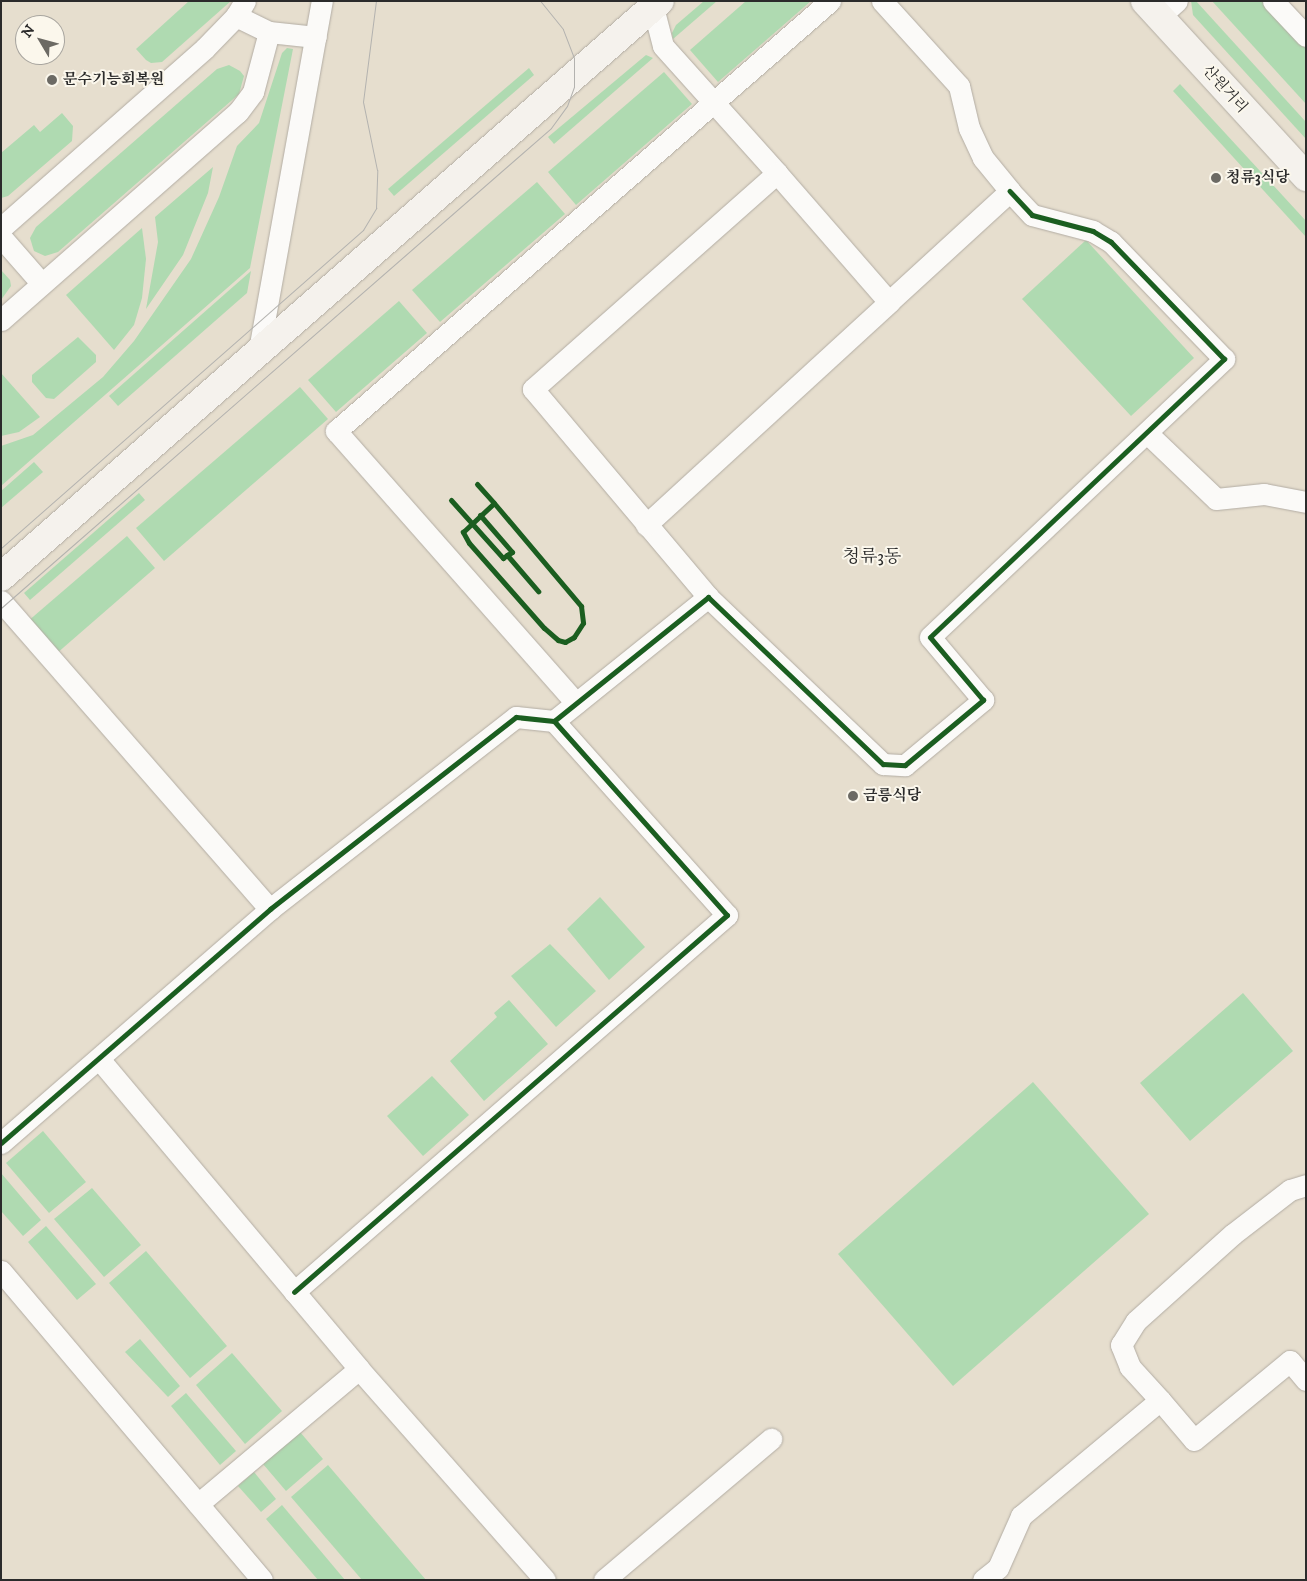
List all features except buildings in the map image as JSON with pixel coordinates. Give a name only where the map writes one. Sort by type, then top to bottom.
[{"type":"street","points":[[259,350],[322,1]]},
{"type":"street","points":[[576,703],[336,431],[830,1]]},
{"type":"street","points":[[777,173],[534,389],[708,598],[883,764],[905,765],[983,700],[930,636],[1147,434],[1224,359],[1112,242],[1093,231],[1032,215],[983,158],[969,128],[959,86],[882,1]]},
{"type":"street","points":[[1273,1],[1306,36]]},
{"type":"street","points":[[1,577],[654,3],[663,46],[889,302]]},
{"type":"street","name":"산원거리","points":[[1160,6],[1306,177]]},
{"type":"street","points":[[1,228],[205,48],[241,9],[269,32],[316,38]]},
{"type":"street","points":[[1,320],[238,112],[253,92],[269,32]]},
{"type":"street","points":[[646,525],[1010,191]]},
{"type":"street","points":[[1,237],[42,284]]},
{"type":"street","points":[[1147,434],[1216,499],[1264,494],[1306,502]]},
{"type":"street","points":[[554,721],[708,598]]},
{"type":"street","points":[[1,601],[270,909]]},
{"type":"street","points":[[1,1143],[100,1060],[270,909],[516,717],[554,721],[727,915],[294,1292]]},
{"type":"street","points":[[100,1060],[359,1369],[545,1580]]},
{"type":"street","points":[[1306,1185],[1290,1190],[1232,1234],[1136,1320],[1121,1344],[1130,1367],[1194,1440],[1290,1361],[1306,1380]]},
{"type":"street","points":[[1,1271],[262,1580]]},
{"type":"street","points":[[198,1504],[359,1369]]},
{"type":"street","points":[[983,1580],[998,1568],[1022,1516],[1160,1400]]},
{"type":"street","points":[[604,1580],[771,1439]]},
{"type":"green space","points":[[189,1],[231,1],[162,62],[151,63],[146,60],[136,49]]},
{"type":"green space","points":[[704,1],[717,1],[673,39],[672,33],[676,25]]},
{"type":"green space","points":[[746,1],[811,1],[718,82],[690,50]]},
{"type":"green space","points":[[1191,1],[1196,1],[1306,122],[1306,139],[1193,15]]},
{"type":"green space","points":[[1212,1],[1264,1],[1306,47],[1306,104]]},
{"type":"green space","points":[[287,48],[293,49],[250,268],[1,486],[1,446],[33,435],[103,377],[134,341],[191,259],[219,197],[237,146],[259,123],[282,53]]},
{"type":"green space","points":[[646,55],[653,58],[554,144],[548,137]]},
{"type":"green space","points":[[229,65],[240,71],[244,76],[239,94],[58,252],[45,256],[34,251],[30,238],[36,227],[217,69]]},
{"type":"green space","points":[[529,68],[534,75],[394,196],[388,189]]},
{"type":"green space","points":[[664,72],[692,104],[576,205],[548,172]]},
{"type":"green space","points":[[1180,84],[1306,221],[1306,237],[1173,91]]},
{"type":"green space","points":[[62,113],[73,126],[72,141],[8,196],[1,198],[1,153],[34,125],[40,132]]},
{"type":"green space","points":[[213,167],[208,193],[183,255],[146,309],[158,242],[155,217]]},
{"type":"green space","points":[[537,182],[565,214],[440,322],[412,290]]},
{"type":"green space","points":[[142,228],[146,259],[142,298],[134,325],[114,350],[66,295]]},
{"type":"green space","points":[[1086,240],[1194,358],[1131,416],[1022,299]]},
{"type":"green space","points":[[1,270],[10,280],[11,286],[1,300]]},
{"type":"green space","points":[[251,271],[247,293],[118,406],[109,396]]},
{"type":"green space","points":[[399,301],[427,333],[336,412],[308,380]]},
{"type":"green space","points":[[78,337],[96,355],[96,362],[54,399],[46,398],[32,382],[32,375]]},
{"type":"green space","points":[[1,373],[40,417],[19,432],[1,436]]},
{"type":"green space","points":[[300,387],[328,419],[164,561],[136,528]]},
{"type":"green space","points":[[34,462],[43,472],[1,508],[1,491]]},
{"type":"green space","points":[[139,493],[145,500],[30,600],[24,593]]},
{"type":"green space","points":[[127,536],[155,568],[56,654],[27,622]]},
{"type":"green space","points":[[600,897],[645,947],[609,980],[567,929]]},
{"type":"green space","points":[[550,944],[596,991],[556,1027],[511,976]]},
{"type":"green space","points":[[1243,993],[1293,1051],[1190,1141],[1140,1083]]},
{"type":"green space","points":[[509,1000],[548,1044],[484,1101],[450,1061],[497,1017],[494,1013]]},
{"type":"green space","points":[[432,1076],[469,1115],[423,1156],[387,1116]]},
{"type":"green space","points":[[1033,1082],[1149,1214],[953,1386],[838,1254]]},
{"type":"green space","points":[[43,1131],[86,1182],[49,1213],[6,1163]]},
{"type":"green space","points":[[1,1173],[41,1220],[23,1236],[1,1211]]},
{"type":"green space","points":[[92,1188],[141,1245],[104,1277],[54,1219]]},
{"type":"green space","points":[[46,1226],[96,1284],[77,1300],[28,1242]]},
{"type":"green space","points":[[146,1251],[227,1346],[190,1378],[109,1283]]},
{"type":"green space","points":[[140,1339],[180,1386],[168,1397],[125,1352]]},
{"type":"green space","points":[[232,1353],[282,1411],[245,1444],[196,1385]]},
{"type":"green space","points":[[186,1393],[236,1451],[220,1465],[171,1406]]},
{"type":"green space","points":[[300,1432],[323,1459],[286,1491],[263,1464]]},
{"type":"green space","points":[[328,1465],[426,1580],[362,1580],[291,1497]]},
{"type":"green space","points":[[254,1472],[276,1499],[261,1512],[238,1486]]},
{"type":"green space","points":[[282,1505],[345,1580],[318,1580],[266,1519]]},
{"type":"tram line","points":[[1,548],[363,230],[376,208],[377,170],[363,102],[376,1]]},
{"type":"tram line","points":[[1,608],[551,128],[567,106],[574,87],[574,58],[563,29],[540,1]]},
{"type":"cycle path","points":[[554,721],[708,597],[883,764],[905,765],[983,700],[930,637],[1224,359],[1111,242],[1093,231],[1032,215],[1010,191]]},
{"type":"cycle path","points":[[477,484],[494,503],[581,606],[583,623],[574,637],[565,642],[558,640],[544,628],[469,543],[463,532],[494,503]]},
{"type":"cycle path","points":[[451,500],[503,558],[507,555]]},
{"type":"cycle path","points":[[480,515],[512,552],[507,555],[538,591]]},
{"type":"cycle path","points":[[1,1143],[270,909],[516,717],[554,721],[727,915],[294,1292]]},
{"type":"place","name":"문수기능회복원","points":[[52,80]]},
{"type":"place","name":"청류3식당","points":[[1216,178]]},
{"type":"place","name":"금릉식당","points":[[853,796]]},
{"type":"district","name":"청류3동","points":[[872,557]]}]
